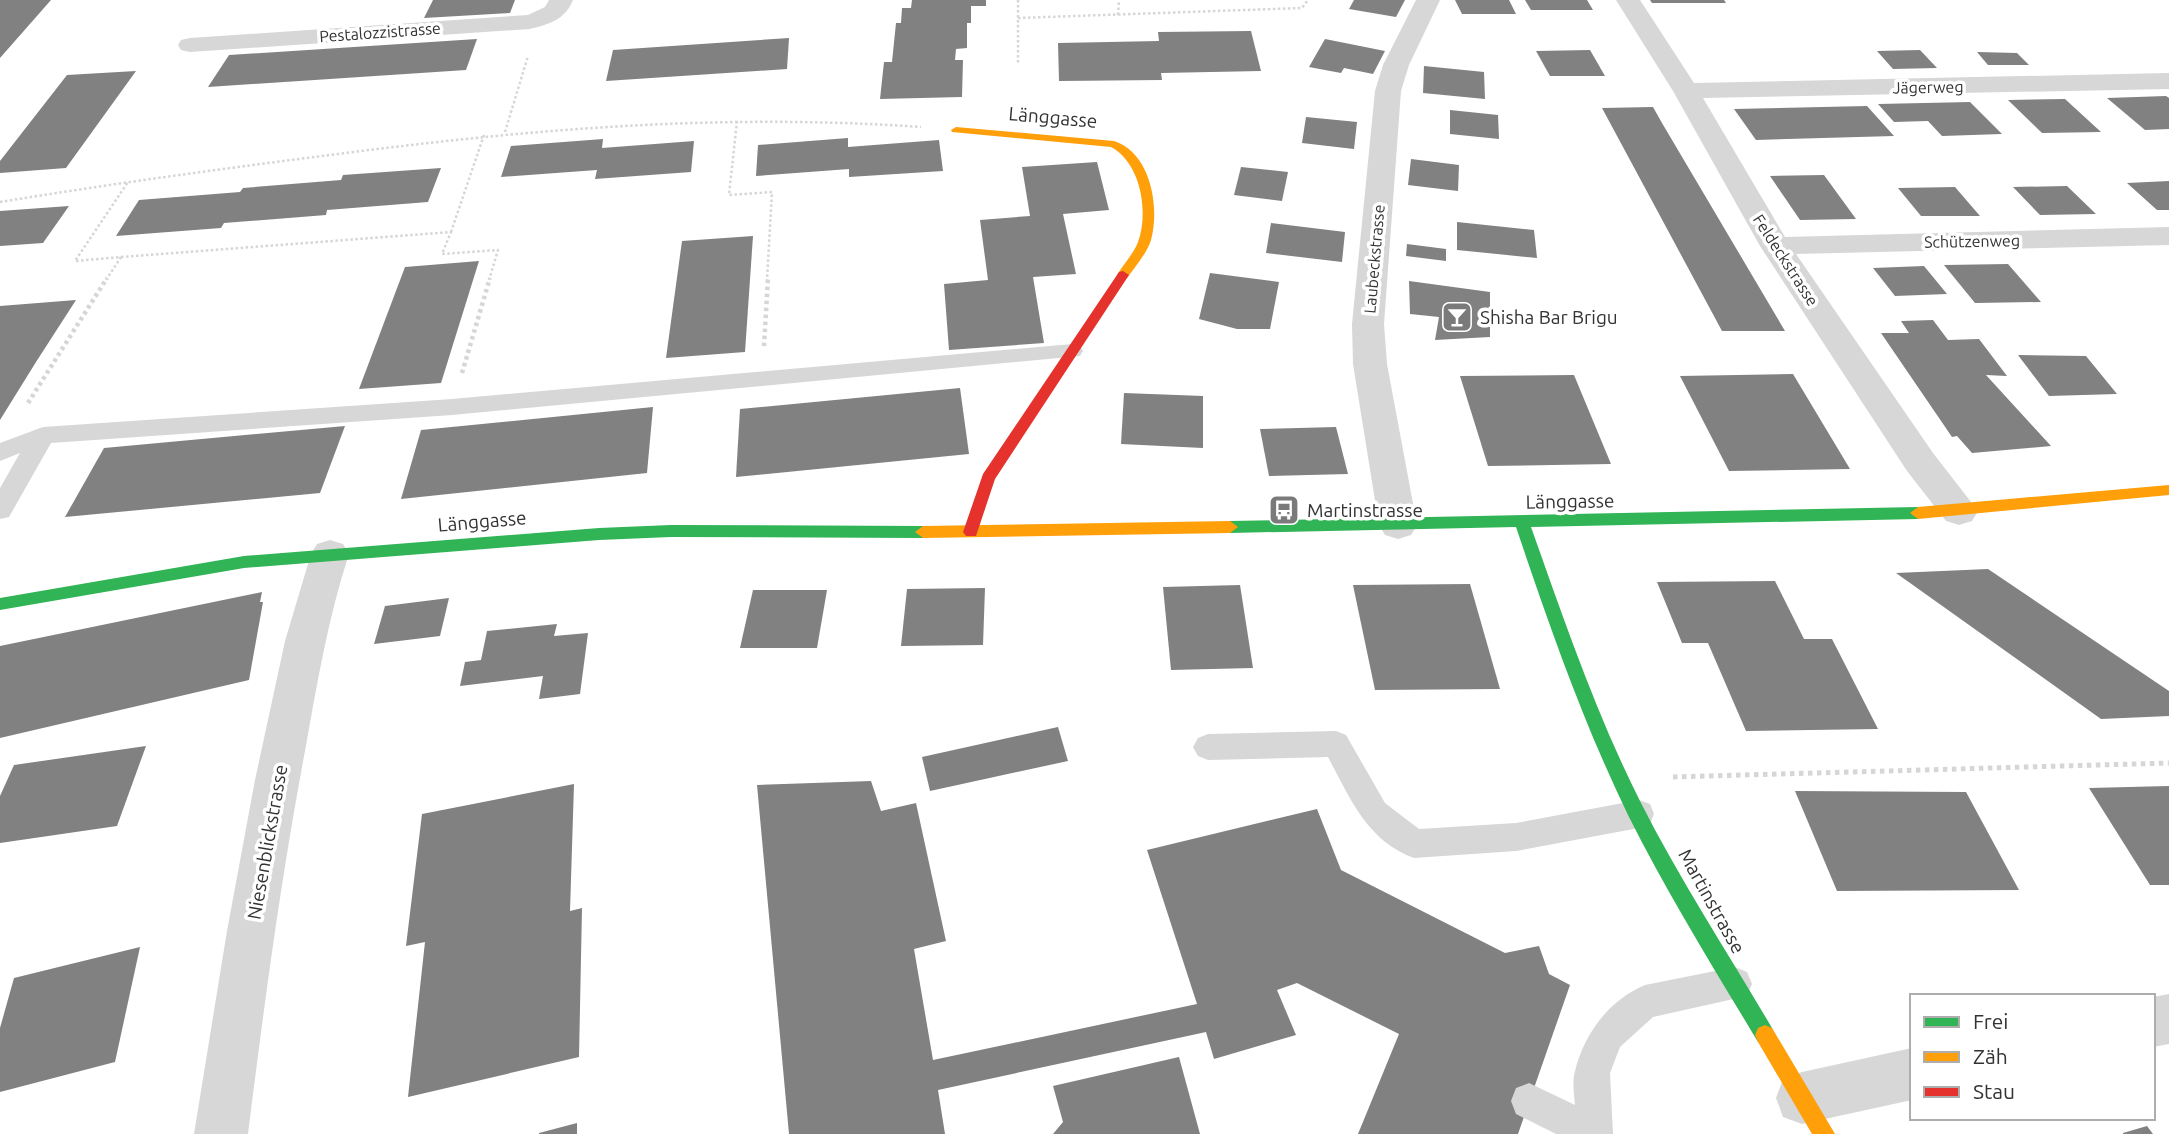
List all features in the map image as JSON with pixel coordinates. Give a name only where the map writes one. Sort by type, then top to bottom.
[{"type":"street","points":[[538,20],[549,17],[559,7],[561,0]]},
{"type":"street","name":"Laubeckstrasse","points":[[1398,525],[1370,364],[1368,324],[1388,90],[1396,65],[1428,0]]},
{"type":"street","name":"Feldeckstrasse","points":[[1628,0],[1686,92],[1775,246],[1920,463],[1959,510]]},
{"type":"street","name":"Pestalozzistrasse","points":[[190,45],[538,20]]},
{"type":"street","name":"Jägerweg","points":[[1686,92],[2169,81]]},
{"type":"street","name":"Länggasse","points":[[956,130],[1114,144],[1129,152],[1143,182],[1150,209],[1144,243],[988,478],[971,532]]},
{"type":"street","name":"Schützenweg","points":[[1775,246],[2169,236]]},
{"type":"street","name":"Länggasse","points":[[0,604],[244,562],[511,539],[671,531],[971,532],[1898,515],[2169,490]]},
{"type":"street","name":"Martinstrasse","points":[[1522,523],[1580,690],[1620,779],[1813,1116]]},
{"type":"street","name":"Niesenblickstrasse","points":[[221,1134],[239,1002],[273,799],[311,616],[330,554]]},
{"type":"street","points":[[1813,1116],[1910,1075]]},
{"type":"lane","points":[[0,452],[43,435],[452,407],[1072,351]]},
{"type":"lane","points":[[0,510],[43,435]]},
{"type":"lane","points":[[1208,747],[1336,744],[1374,813],[1414,844],[1517,837],[1639,814]]},
{"type":"lane","points":[[1530,1101],[1594,1134],[1592,1073],[1606,1035],[1645,1002],[1735,984]]},
{"type":"path","points":[[1018,0],[1018,64]]},
{"type":"path","points":[[1118,15],[1119,0]]},
{"type":"path","points":[[1018,18],[1302,8],[1308,0]]},
{"type":"path","points":[[505,132],[538,20]]},
{"type":"path","points":[[0,202],[129,181],[505,132],[737,121],[820,120],[956,130]]},
{"type":"path","points":[[737,121],[729,195],[772,192],[762,380]]},
{"type":"path","points":[[452,407],[498,250],[442,254],[484,135]]},
{"type":"path","points":[[129,181],[75,261],[451,232]]},
{"type":"path","points":[[21,413],[121,257]]},
{"type":"path","points":[[1620,779],[2169,762]]},
{"type":"building","points":[[0,0],[51,0],[0,58]]},
{"type":"building","points":[[433,0],[515,0],[510,13],[424,18]]},
{"type":"building","points":[[912,0],[986,0],[986,6],[971,6],[971,23],[967,23],[967,48],[956,49],[955,60],[963,60],[962,97],[880,99],[884,62],[892,62],[896,23],[901,23],[902,8],[911,8]]},
{"type":"building","points":[[1354,0],[1405,0],[1396,17],[1349,9]]},
{"type":"building","points":[[1455,0],[1509,0],[1516,14],[1462,14]]},
{"type":"building","points":[[1525,0],[1587,0],[1593,10],[1531,10]]},
{"type":"building","points":[[1650,0],[1724,0],[1726,3],[1652,3]]},
{"type":"building","points":[[1251,31],[1261,71],[1161,73],[1162,80],[1059,81],[1058,43],[1159,41],[1158,32]]},
{"type":"building","points":[[789,38],[787,69],[606,81],[613,50]]},
{"type":"building","points":[[477,39],[466,70],[208,87],[229,55]]},
{"type":"building","points":[[1325,39],[1385,51],[1373,74],[1344,68],[1341,73],[1309,67]]},
{"type":"building","points":[[1590,50],[1605,76],[1550,76],[1536,51]]},
{"type":"building","points":[[1920,50],[1937,68],[1893,69],[1877,51]]},
{"type":"building","points":[[1977,52],[2017,53],[2029,65],[1988,65]]},
{"type":"building","points":[[1424,66],[1484,72],[1485,99],[1423,93]]},
{"type":"building","points":[[136,71],[66,168],[0,173],[0,161],[67,75]]},
{"type":"building","points":[[2107,98],[2169,98],[2169,129],[2145,130]]},
{"type":"building","points":[[2065,99],[2101,132],[2042,133],[2008,100]]},
{"type":"building","points":[[1970,102],[2002,134],[1942,136],[1928,121],[1894,122],[1878,104]]},
{"type":"building","points":[[1867,106],[1894,136],[1756,140],[1734,109]]},
{"type":"building","points":[[1653,107],[1785,331],[1722,331],[1602,108]]},
{"type":"building","points":[[1450,110],[1498,115],[1499,139],[1450,134]]},
{"type":"building","points":[[1306,117],[1357,122],[1354,149],[1302,143]]},
{"type":"building","points":[[848,138],[848,147],[939,140],[943,171],[849,177],[849,169],[756,176],[758,145]]},
{"type":"building","points":[[603,139],[602,148],[694,141],[691,172],[595,179],[597,170],[501,177],[511,146]]},
{"type":"building","points":[[1411,159],[1459,165],[1458,191],[1408,185]]},
{"type":"building","points":[[1097,162],[1109,210],[1063,214],[1076,274],[1033,277],[1044,343],[949,350],[944,284],[988,280],[980,220],[1030,216],[1022,167]]},
{"type":"building","points":[[1241,167],[1288,172],[1282,201],[1234,195]]},
{"type":"building","points":[[441,168],[428,202],[327,210],[326,215],[224,223],[221,228],[116,236],[139,200],[341,180],[343,175]]},
{"type":"building","points":[[1824,175],[1856,219],[1800,220],[1770,176]]},
{"type":"building","points":[[2169,181],[2169,210],[2157,210],[2127,183]]},
{"type":"building","points":[[2067,186],[2096,214],[2040,215],[2013,187]]},
{"type":"building","points":[[1955,187],[1980,216],[1921,216],[1898,188]]},
{"type":"building","points":[[69,206],[43,243],[0,246],[0,211]]},
{"type":"building","points":[[1457,222],[1534,230],[1537,258],[1457,250]]},
{"type":"building","points":[[1271,223],[1345,232],[1342,262],[1266,253]]},
{"type":"building","points":[[753,236],[745,352],[666,358],[682,241]]},
{"type":"building","points":[[1407,244],[1446,249],[1446,261],[1406,256]]},
{"type":"building","points":[[479,261],[441,383],[359,389],[405,267]]},
{"type":"building","points":[[2008,264],[2041,302],[1975,303],[1944,265]]},
{"type":"building","points":[[1924,266],[1947,294],[1895,296],[1873,268]]},
{"type":"building","points":[[1210,273],[1279,282],[1270,329],[1237,329],[1199,319]]},
{"type":"building","points":[[1409,281],[1490,292],[1490,337],[1435,340],[1439,317],[1410,314]]},
{"type":"building","points":[[76,300],[36,362],[0,420],[0,306]]},
{"type":"building","points":[[1933,320],[1948,340],[1979,339],[2007,376],[1986,375],[2051,446],[1972,453],[1957,436],[1952,437],[1881,333],[1909,333],[1901,321]]},
{"type":"building","points":[[2018,355],[2086,356],[2117,394],[2049,396]]},
{"type":"building","points":[[1793,374],[1850,469],[1729,471],[1680,376]]},
{"type":"building","points":[[1574,375],[1611,464],[1488,466],[1460,376]]},
{"type":"building","points":[[960,388],[969,454],[736,477],[740,409]]},
{"type":"building","points":[[1124,393],[1203,396],[1203,448],[1121,444]]},
{"type":"building","points":[[653,407],[647,473],[401,499],[421,430]]},
{"type":"building","points":[[345,426],[320,493],[65,517],[104,448]]},
{"type":"building","points":[[1336,427],[1348,474],[1269,476],[1260,429]]},
{"type":"building","points":[[1988,569],[2169,691],[2169,716],[2101,719],[1896,573]]},
{"type":"building","points":[[1775,581],[1804,639],[1832,639],[1878,729],[1746,731],[1708,643],[1682,643],[1657,582]]},
{"type":"building","points":[[1470,584],[1500,689],[1375,690],[1353,585]]},
{"type":"building","points":[[1240,585],[1253,668],[1171,670],[1163,587]]},
{"type":"building","points":[[985,588],[983,645],[901,646],[907,589]]},
{"type":"building","points":[[753,590],[827,590],[817,648],[740,648]]},
{"type":"building","points":[[262,592],[260,602],[263,602],[249,680],[0,738],[0,646]]},
{"type":"building","points":[[449,598],[440,636],[374,644],[385,606]]},
{"type":"building","points":[[557,624],[554,636],[588,633],[580,694],[539,699],[543,676],[460,686],[465,662],[481,660],[487,631]]},
{"type":"building","points":[[1058,727],[1068,761],[930,791],[922,757]]},
{"type":"building","points":[[146,746],[117,826],[0,843],[0,796],[14,765]]},
{"type":"building","points":[[871,781],[881,811],[916,803],[946,941],[914,949],[933,1060],[1197,1004],[1147,850],[1317,809],[1341,870],[1505,953],[1539,946],[1549,974],[1570,985],[1518,1134],[1358,1134],[1399,1034],[1297,983],[1277,990],[1296,1035],[1214,1059],[1206,1032],[938,1090],[945,1134],[789,1134],[757,785]]},
{"type":"building","points":[[574,784],[570,911],[582,908],[579,1057],[408,1097],[425,942],[406,946],[422,814]]},
{"type":"building","points":[[2169,786],[2169,885],[2150,885],[2089,788]]},
{"type":"building","points":[[1795,791],[1966,792],[2019,890],[1837,891]]},
{"type":"building","points":[[140,947],[115,1062],[0,1092],[0,1028],[14,978]]},
{"type":"building","points":[[1179,1057],[1200,1134],[1053,1134],[1063,1122],[1053,1086]]},
{"type":"building","points":[[577,1123],[577,1134],[539,1134],[539,1133]]},
{"type":"building","points":[[2147,1126],[2153,1134],[2123,1134],[2123,1133]]},
{"type":"traffic: fast","points":[[1230,527],[1918,513]]},
{"type":"traffic: fast","points":[[1522,523],[1579,683],[1619,776],[1670,875],[1765,1035]]},
{"type":"traffic: fast","points":[[0,604],[244,562],[599,534],[671,531],[923,532]]},
{"type":"traffic: slow","points":[[956,130],[1114,144],[1129,152],[1143,182],[1150,209],[1144,243],[1123,275]]},
{"type":"traffic: slow","points":[[1918,513],[2169,490]]},
{"type":"traffic: slow","points":[[923,532],[1230,527]]},
{"type":"traffic: slow","points":[[1765,1035],[1824,1134]]},
{"type":"traffic: jam","points":[[971,532],[988,478],[1123,275]]},
{"type":"place","name":"Shisha Bar Brigu","points":[[1457,317]]},
{"type":"place","name":"Martinstrasse","points":[[1284,510]]}]
